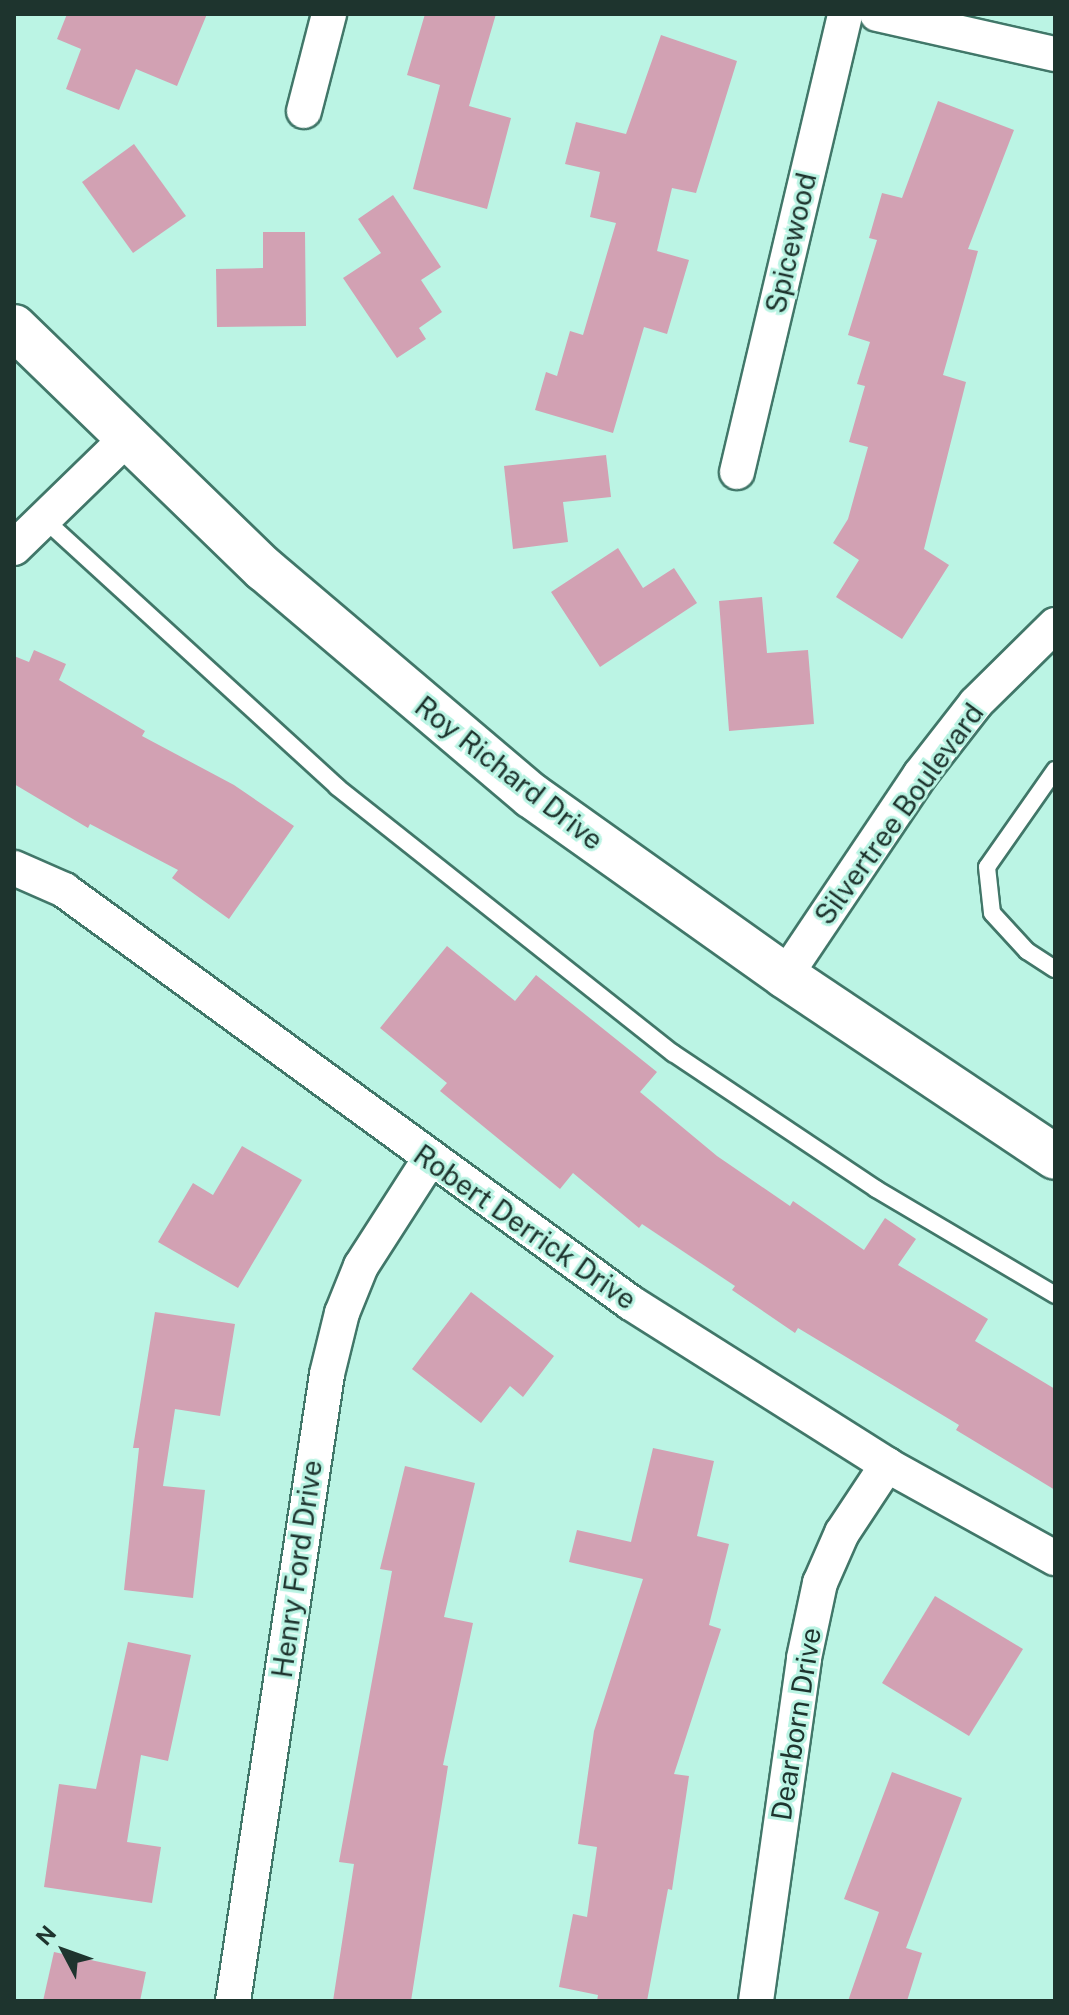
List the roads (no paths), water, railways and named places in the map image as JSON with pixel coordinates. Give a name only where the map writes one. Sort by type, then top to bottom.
[{"type":"main road","name":"Roy Richard Drive","points":[[14,327],[126,439],[264,569],[532,796],[785,976],[1055,1157]]},
{"type":"street","points":[[304,111],[329,14]]},
{"type":"street","name":"Spicewood","points":[[737,472],[845,14]]},
{"type":"street","points":[[877,14],[1055,54]]},
{"type":"street","points":[[14,548],[126,439]]},
{"type":"street","name":"Silvertree Boulevard","points":[[785,976],[920,775],[976,703],[1055,625]]},
{"type":"street","name":"Robert Derrick Drive","points":[[14,868],[64,890],[429,1160],[644,1312],[887,1465],[1055,1558]]},
{"type":"street","name":"Henry Ford Drive","points":[[233,2001],[331,1359],[361,1266],[429,1160]]},
{"type":"street","name":"Dearborn Drive","points":[[756,2001],[804,1658],[820,1583],[842,1533],[887,1465]]},
{"type":"lane","points":[[44,519],[337,787],[673,1053],[876,1189],[1055,1295]]},
{"type":"lane","points":[[1055,770],[987,867],[992,913],[1027,951],[1055,969]]}]
